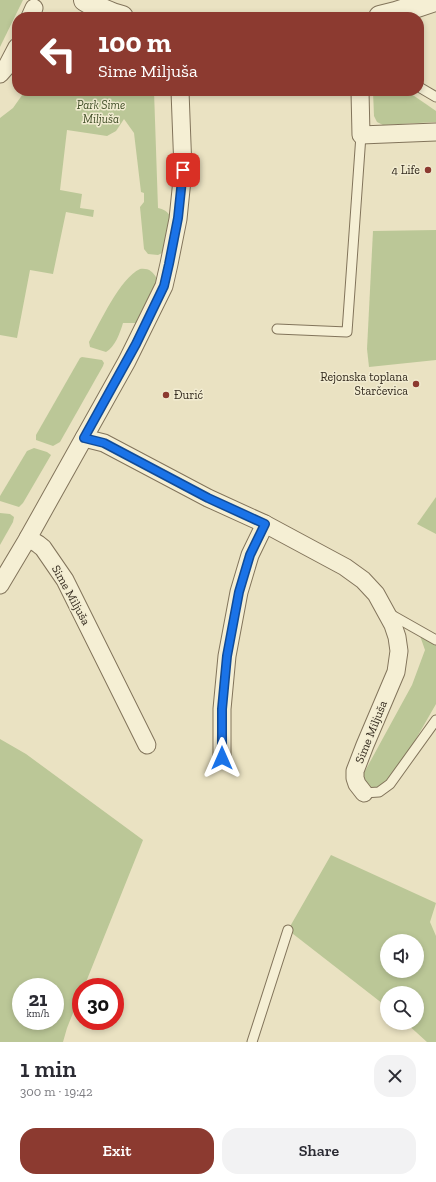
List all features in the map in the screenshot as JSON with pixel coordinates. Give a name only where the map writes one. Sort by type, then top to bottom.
[{"type":"street","points":[[85,0],[108,12]]},
{"type":"street","points":[[399,12],[435,0]]},
{"type":"street","points":[[0,74],[7,66],[12,56]]},
{"type":"street","points":[[0,585],[28,538],[136,344],[164,286],[178,218],[183,170],[180,96]]},
{"type":"street","points":[[360,96],[361,135],[436,132]]},
{"type":"street","name":"Sime Miljuša","points":[[84,438],[104,443],[208,498],[265,524],[345,567],[363,580],[376,594],[387,612],[393,626],[399,651],[396,672],[355,771],[357,784],[364,793]]},
{"type":"street","points":[[222,758],[222,709],[227,656],[239,592],[250,555],[265,524]]},
{"type":"street","name":"Sime Miljuša","points":[[28,538],[43,548],[65,580],[146,746]]},
{"type":"lane","points":[[424,90],[436,97]]},
{"type":"lane","points":[[277,330],[347,332],[361,135]]},
{"type":"lane","name":"Sime Miljuša","points":[[387,612],[436,640]]},
{"type":"lane","name":"Sime Miljuša","points":[[364,793],[378,792],[390,784],[436,720]]},
{"type":"lane","points":[[252,1042],[288,930]]},
{"type":"green space","points":[[0,0],[23,0],[17,12],[12,12],[12,22],[0,47]]},
{"type":"green space","name":"Park Sime Miljuša","points":[[21,96],[154,96],[158,208],[165,210],[170,216],[166,249],[158,255],[148,254],[144,249],[140,207],[144,202],[144,193],[141,192],[134,133],[124,119],[116,131],[107,136],[67,130],[60,190],[82,194],[80,208],[94,210],[93,217],[66,212],[53,274],[30,270],[17,338],[0,335],[0,118],[13,108]]},
{"type":"green space","points":[[373,96],[414,96],[436,111],[436,122],[383,125],[377,122],[374,116]]},
{"type":"green space","points":[[436,230],[436,360],[369,367],[367,349],[373,231]]},
{"type":"green space","points":[[140,269],[150,271],[157,279],[156,286],[136,323],[123,323],[115,343],[106,352],[90,347],[89,342],[118,291],[133,274]]},
{"type":"green space","points":[[80,358],[102,360],[104,363],[103,366],[60,442],[53,446],[36,440],[36,435]]},
{"type":"green space","points":[[34,448],[47,452],[51,455],[23,503],[19,507],[0,501],[0,496],[27,451]]},
{"type":"green space","points":[[436,497],[436,534],[417,524]]},
{"type":"green space","points":[[0,513],[10,514],[14,517],[13,522],[0,545]]},
{"type":"green space","points":[[419,633],[436,643],[436,704],[390,784],[377,789],[365,790],[359,782],[412,685],[425,650]]},
{"type":"green space","points":[[0,739],[26,754],[143,840],[88,978],[72,978],[72,1016],[63,1042],[0,1042]]},
{"type":"green space","points":[[331,855],[436,903],[430,922],[436,936],[436,1042],[427,1042],[414,1030],[424,1030],[424,986],[380,986],[380,1002],[288,930]]},
{"type":"place","name":"4 Life","points":[[428,170]]},
{"type":"place","name":"Rejonska toplana Starčevica","points":[[416,384]]},
{"type":"place","name":"Đurić","points":[[166,395]]},
{"type":"route","points":[[183,170],[178,218],[164,286],[136,344],[84,438],[104,443],[208,498],[265,524],[250,555],[239,592],[227,656],[222,709],[222,758]]}]
